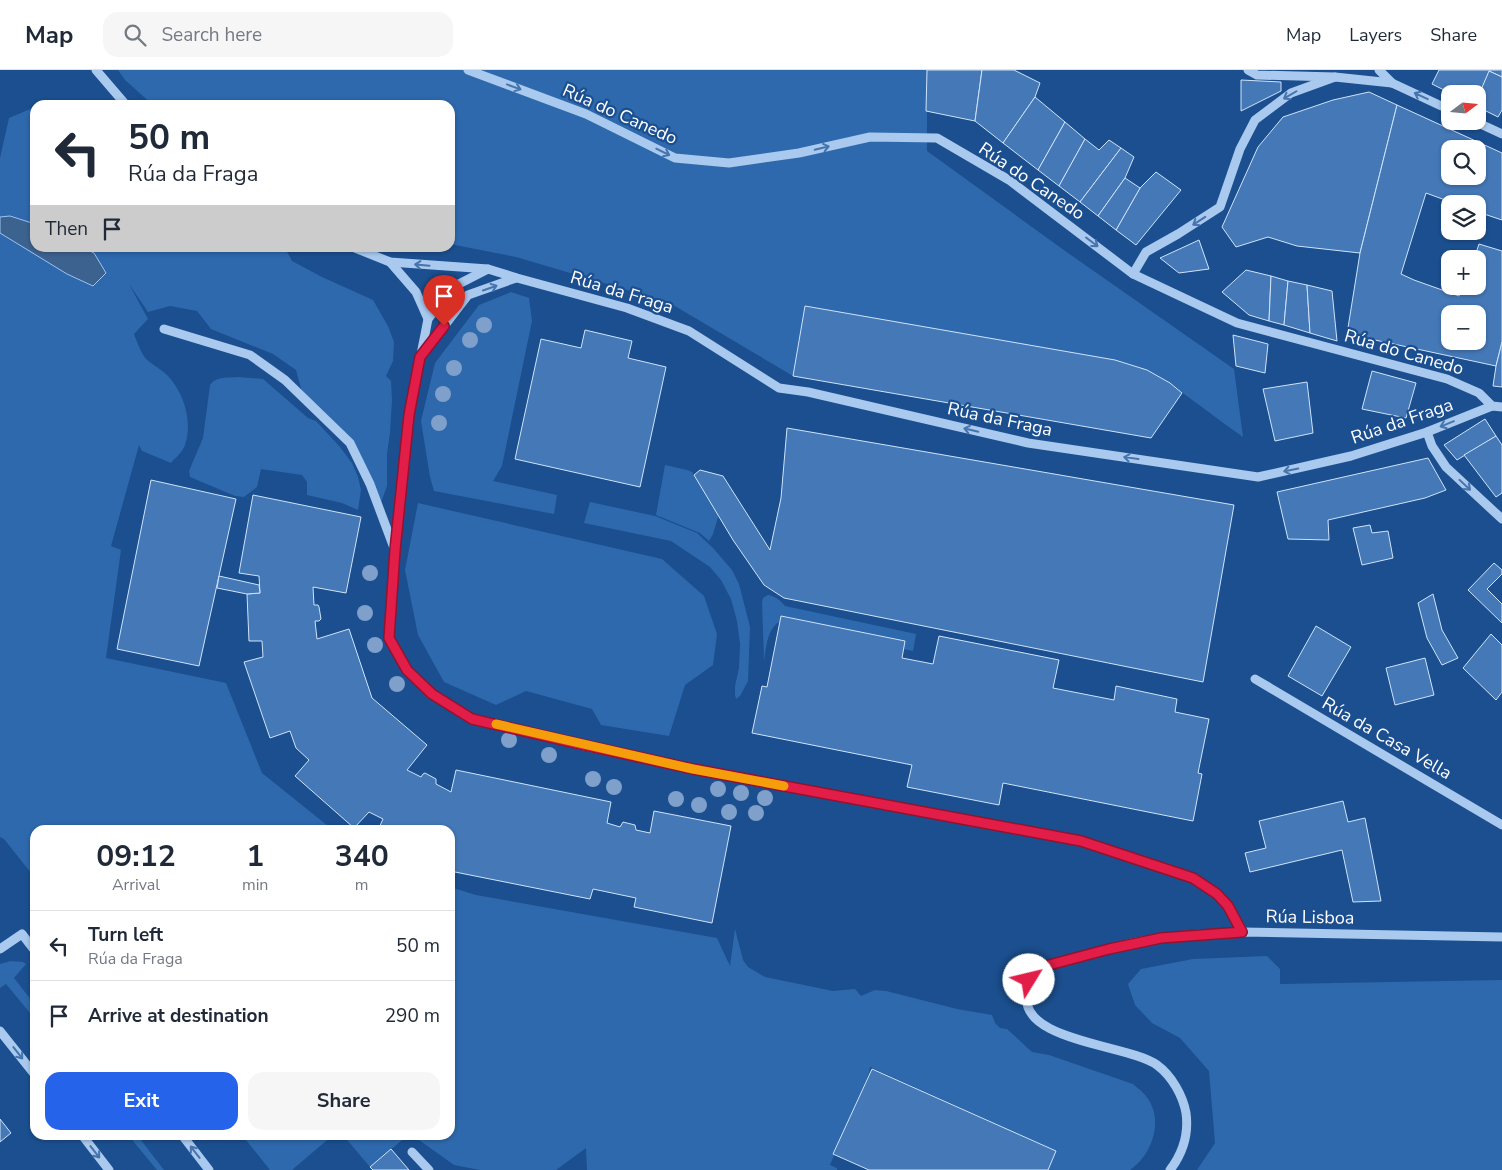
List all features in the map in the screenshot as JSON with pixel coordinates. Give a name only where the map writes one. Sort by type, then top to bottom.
[{"type":"street","points":[[96,70],[122,100]]},
{"type":"street","name":"Rúa do Canedo","points":[[468,70],[586,114],[675,158],[729,163],[799,153],[870,137],[937,138],[1009,180],[1133,274],[1237,323],[1447,379],[1479,393],[1492,406]]},
{"type":"street","points":[[1248,70],[1257,75],[1335,78],[1392,83],[1441,106]]},
{"type":"street","points":[[1379,70],[1392,83]]},
{"type":"street","points":[[1133,274],[1146,252],[1220,207],[1240,149],[1254,120],[1291,94],[1335,78]]},
{"type":"street","points":[[1486,127],[1502,134]]},
{"type":"street","points":[[366,252],[390,262],[416,292],[428,319]]},
{"type":"street","name":"Rúa da Fraga","points":[[390,262],[488,269],[627,308],[690,331],[778,388],[808,392],[1028,444],[1258,477],[1351,456],[1427,432],[1492,406]]},
{"type":"street","points":[[488,269],[453,287],[428,319],[409,415],[395,550],[389,638],[407,670],[432,694],[472,719],[693,769],[1081,841],[1193,878],[1217,894],[1228,906],[1242,932]]},
{"type":"street","points":[[420,357],[468,295],[516,278]]},
{"type":"street","points":[[164,329],[250,355],[297,391],[350,443],[370,484],[395,550]]},
{"type":"street","points":[[1492,406],[1502,407]]},
{"type":"street","points":[[1427,432],[1432,446],[1446,467],[1502,519]]},
{"type":"street","name":"Rúa da Casa Vella","points":[[1255,679],[1502,825]]},
{"type":"street","name":"Rúa Lisboa","points":[[1170,1170],[1178,1160],[1187,1136],[1187,1121],[1185,1106],[1169,1077],[1158,1065],[1141,1056],[1063,1035],[1037,1021],[1029,1013],[1025,1001],[1029,980],[1037,972],[1049,965],[1161,938],[1242,932],[1502,937]]},
{"type":"street","points":[[0,949],[22,934],[30,944]]},
{"type":"street","points":[[0,1031],[30,1069]]},
{"type":"street","points":[[86,1140],[109,1170]]},
{"type":"street","points":[[186,1140],[209,1170]]},
{"type":"street","points":[[412,1152],[429,1170]]},
{"type":"shaded area","points":[[118,70],[927,70],[927,151],[1068,253],[1234,369],[1243,437],[1160,377],[1147,370],[805,306],[793,376],[668,302],[516,257],[455,245],[455,100],[147,100],[125,80]]},
{"type":"shaded area","points":[[30,109],[30,252],[287,252],[292,261],[373,300],[388,326],[394,342],[393,361],[386,376],[391,381],[392,400],[387,454],[387,486],[379,508],[350,443],[302,392],[296,370],[273,354],[211,329],[197,311],[170,306],[148,312],[129,284],[148,319],[134,334],[142,354],[163,371],[174,383],[186,408],[188,427],[184,448],[171,463],[142,451],[139,445],[111,546],[121,550],[106,658],[226,683],[262,773],[327,825],[30,825],[30,872],[4,839],[0,837],[0,158],[9,118]]},
{"type":"shaded area","points":[[10,216],[30,222],[30,251],[0,233],[0,217]]},
{"type":"shaded area","points":[[31,252],[92,252],[106,273],[93,286],[67,274]]},
{"type":"shaded area","points":[[511,292],[529,298],[532,321],[502,466],[493,481],[557,495],[554,514],[434,491],[430,477],[421,421],[435,363],[479,305]]},
{"type":"shaded area","points":[[238,377],[263,379],[308,418],[316,421],[340,447],[352,463],[358,477],[361,490],[358,510],[342,503],[307,495],[307,482],[302,475],[261,469],[257,487],[244,497],[235,496],[190,477],[189,471],[203,438],[210,385],[219,379]]},
{"type":"shaded area","points":[[665,465],[692,472],[719,514],[709,541],[700,533],[656,515]]},
{"type":"shaded area","points":[[590,502],[655,516],[697,533],[732,570],[739,584],[750,627],[748,681],[740,696],[736,699],[735,686],[739,668],[740,644],[737,621],[731,599],[721,580],[710,567],[671,541],[584,523]]},
{"type":"shaded area","points":[[418,503],[662,559],[704,596],[717,634],[713,665],[685,685],[669,736],[601,725],[592,709],[526,691],[496,705],[444,682],[418,635],[405,570]]},
{"type":"shaded area","points":[[768,595],[778,599],[785,606],[916,634],[913,651],[903,649],[905,641],[781,616],[770,634],[766,645],[764,662],[762,602],[763,598]]},
{"type":"shaded area","points":[[455,889],[476,895],[717,938],[730,966],[735,929],[743,960],[748,967],[765,977],[833,991],[855,989],[861,996],[875,990],[886,991],[957,1009],[992,1015],[995,1023],[1000,1028],[1007,1029],[1032,1052],[1049,1055],[1133,1084],[1151,1104],[1155,1122],[1152,1140],[1148,1149],[1130,1170],[1048,1170],[1056,1151],[870,1067],[830,1165],[837,1168],[837,1170],[587,1170],[586,1148],[556,1170],[480,1170],[454,1165],[419,1140],[455,1140]]},
{"type":"shaded area","points":[[1267,956],[1280,969],[1280,984],[1502,980],[1502,1170],[1197,1170],[1215,1143],[1209,1071],[1180,1038],[1152,1023],[1135,1005],[1128,984],[1141,969],[1193,959]]},
{"type":"shaded area","points":[[11,961],[26,964],[14,978],[30,999],[30,1013],[6,984],[0,988],[0,964]]},
{"type":"shaded area","points":[[132,1140],[141,1140],[164,1170],[157,1170]]},
{"type":"shaded area","points":[[246,1140],[327,1140],[292,1170],[270,1170]]},
{"type":"shaded area","points":[[347,1140],[402,1140],[370,1167]]},
{"type":"building","points":[[927,70],[982,70],[975,121],[926,111]]},
{"type":"building","points":[[982,70],[1014,70],[1040,83],[1035,97],[1003,143],[975,121]]},
{"type":"building","points":[[1439,70],[1490,70],[1483,85],[1441,85],[1441,88],[1432,84]]},
{"type":"building","points":[[1502,70],[1502,77],[1489,71]]},
{"type":"building","points":[[1489,71],[1502,77],[1502,110],[1498,117],[1486,111],[1486,85],[1483,85]]},
{"type":"building","points":[[1241,80],[1281,82],[1281,91],[1241,111]]},
{"type":"building","points":[[1369,92],[1397,105],[1360,253],[1297,246],[1268,237],[1236,247],[1222,227],[1258,147],[1283,117],[1333,100]]},
{"type":"building","points":[[1035,97],[1065,122],[1038,170],[1003,143]]},
{"type":"building","points":[[1397,105],[1441,125],[1441,130],[1452,130],[1474,140],[1441,140],[1441,185],[1486,185],[1486,146],[1502,153],[1502,220],[1486,215],[1486,195],[1441,195],[1441,198],[1426,193],[1401,274],[1441,290],[1441,295],[1486,295],[1486,250],[1477,250],[1479,244],[1502,251],[1502,342],[1496,366],[1347,334],[1360,253]]},
{"type":"building","points":[[1065,122],[1085,139],[1059,186],[1038,170]]},
{"type":"building","points":[[1085,139],[1099,150],[1109,140],[1121,148],[1080,202],[1059,186]]},
{"type":"building","points":[[1121,148],[1134,157],[1125,178],[1098,216],[1080,202]]},
{"type":"building","points":[[1156,172],[1181,190],[1136,245],[1116,230],[1140,188]]},
{"type":"building","points":[[1125,178],[1140,188],[1116,230],[1098,216]]},
{"type":"building","points":[[1199,240],[1209,269],[1179,273],[1160,258]]},
{"type":"building","points":[[1246,270],[1271,276],[1269,321],[1249,315],[1222,292]]},
{"type":"building","points":[[1271,276],[1288,281],[1284,325],[1269,321]]},
{"type":"building","points":[[1288,281],[1307,285],[1310,333],[1284,325]]},
{"type":"building","points":[[1307,285],[1332,291],[1337,341],[1310,333]]},
{"type":"building","points":[[805,306],[1115,360],[1147,370],[1170,383],[1182,393],[1151,438],[793,376]]},
{"type":"building","points":[[585,330],[632,341],[628,358],[666,367],[640,487],[515,459],[541,339],[581,348]]},
{"type":"building","points":[[1233,335],[1268,344],[1265,373],[1236,366]]},
{"type":"building","points":[[1502,342],[1502,387],[1493,386]]},
{"type":"building","points":[[1372,371],[1416,383],[1406,418],[1362,409]]},
{"type":"building","points":[[1307,382],[1313,433],[1275,441],[1263,389]]},
{"type":"building","points":[[1485,419],[1496,436],[1457,460],[1444,445]]},
{"type":"building","points":[[787,428],[1234,505],[1203,682],[784,598],[764,585],[733,540],[694,475],[700,470],[723,476],[770,550],[781,498]]},
{"type":"building","points":[[1496,436],[1502,445],[1502,493],[1496,497],[1464,455]]},
{"type":"building","points":[[1428,458],[1446,490],[1425,498],[1328,520],[1329,540],[1288,539],[1277,492]]},
{"type":"building","points":[[151,480],[236,499],[199,666],[117,649]]},
{"type":"building","points":[[253,495],[361,517],[346,593],[313,587],[314,605],[319,607],[321,619],[315,621],[317,639],[349,629],[372,698],[427,745],[407,770],[421,777],[425,773],[436,779],[436,784],[451,792],[456,770],[611,802],[607,823],[620,827],[623,822],[635,825],[636,830],[650,833],[654,811],[731,826],[712,923],[634,907],[636,898],[593,889],[590,899],[455,872],[455,825],[380,825],[383,819],[369,812],[357,825],[351,825],[295,776],[309,760],[296,748],[290,731],[270,738],[244,662],[263,657],[262,641],[249,641],[247,594],[260,593],[259,576],[239,573]]},
{"type":"building","points":[[1370,525],[1372,533],[1388,531],[1393,558],[1362,565],[1353,528]]},
{"type":"building","points":[[1494,563],[1502,570],[1502,574],[1487,589],[1502,604],[1502,623],[1468,590]]},
{"type":"building","points":[[219,576],[259,585],[260,593],[247,594],[217,588]]},
{"type":"building","points":[[1433,594],[1442,630],[1458,658],[1442,665],[1427,638],[1418,603]]},
{"type":"building","points":[[781,616],[905,641],[902,658],[933,664],[939,636],[1059,660],[1053,688],[1114,700],[1116,686],[1177,699],[1175,712],[1209,719],[1198,773],[1202,774],[1193,821],[1003,783],[999,805],[907,787],[912,765],[752,733],[762,686],[767,687]]},
{"type":"building","points":[[1316,626],[1351,647],[1322,696],[1288,676]]},
{"type":"building","points":[[1491,634],[1502,645],[1502,692],[1496,700],[1463,668]]},
{"type":"building","points":[[1425,658],[1434,695],[1395,705],[1386,668]]},
{"type":"building","points":[[1343,801],[1348,822],[1365,818],[1381,901],[1353,902],[1342,850],[1250,872],[1245,853],[1266,848],[1259,821]]},
{"type":"building","points":[[872,1069],[1056,1151],[1048,1170],[869,1170],[833,1154]]},
{"type":"building","points":[[0,1119],[11,1133],[0,1142]]},
{"type":"building","points":[[391,1149],[409,1170],[373,1170],[370,1167]]},
{"type":"slow traffic","points":[[496,724],[693,769],[784,786]]},
{"type":"route","points":[[444,326],[420,357],[409,415],[395,550],[389,638],[407,670],[432,694],[472,719],[693,769],[1081,841],[1193,878],[1204,884],[1228,906],[1242,932],[1161,938],[1109,949],[1049,965],[1037,972],[1029,980]]}]
